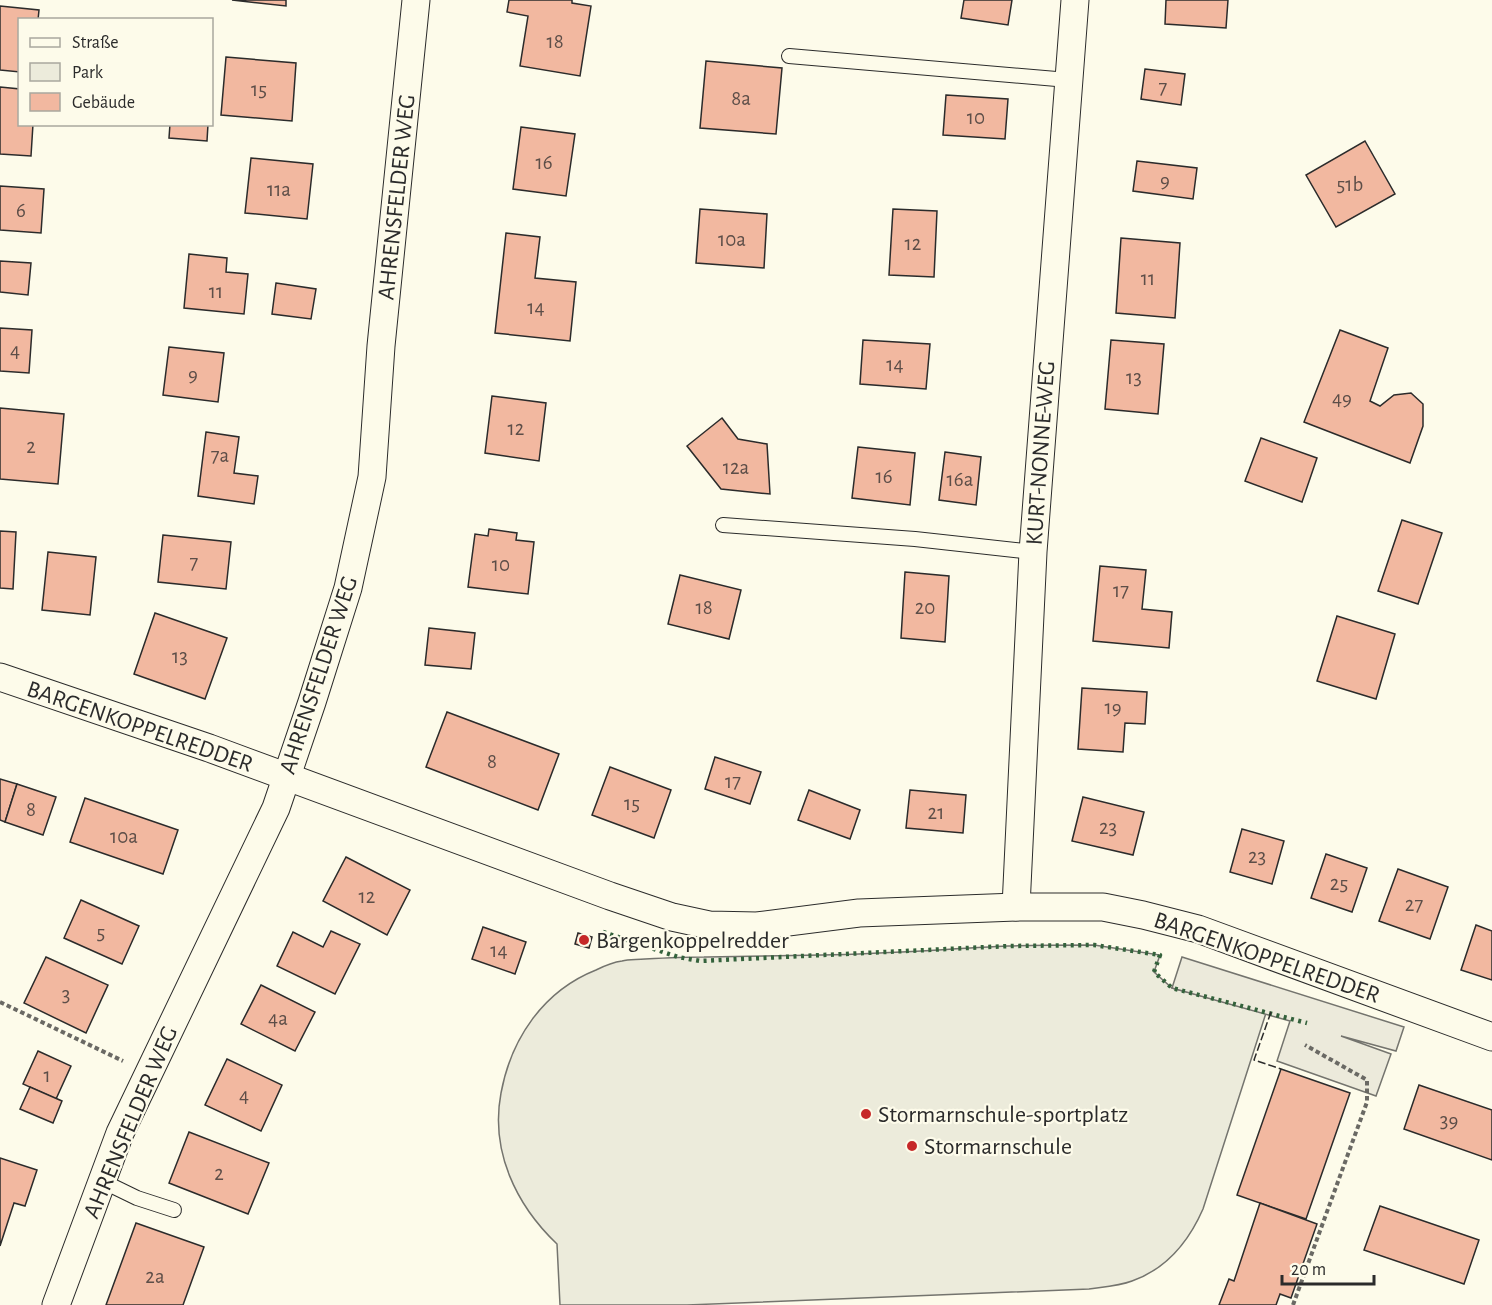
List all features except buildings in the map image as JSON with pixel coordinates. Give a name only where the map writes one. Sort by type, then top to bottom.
[{"type":"street","name":"AHRENSFELDER WEG","points":[[56,1305],[120,1133],[276,808],[348,588],[372,477],[381,346],[416,0]]},
{"type":"street","name":"KURT-NONNE-WEG","points":[[1016,907],[1033,552],[1075,0]]},
{"type":"street","name":"BARGENKOPPELREDDER","points":[[0,677],[133,722],[610,896],[672,917],[709,926],[757,926],[859,913],[1016,907],[1103,907],[1187,926],[1492,1036]]},
{"type":"lane","points":[[789,56],[1068,80]]},
{"type":"lane","points":[[723,525],[915,539],[1033,552]]},
{"type":"lane","points":[[102,1181],[137,1198],[174,1210]]},
{"type":"path","points":[[0,1002],[148,1073]]},
{"type":"path","points":[[1293,1305],[1367,1102],[1367,1080],[1305,1045]]},
{"type":"green space","name":"Stormarnschule-sportplatz","points":[[1094,945],[1160,955],[1154,972],[1172,988],[1266,1013],[1203,1209],[1183,1243],[1155,1269],[1127,1283],[1089,1289],[687,1305],[560,1305],[557,1244],[529,1212],[509,1176],[499,1136],[499,1115],[506,1073],[521,1036],[532,1019],[560,990],[577,979],[612,963],[627,960]]},
{"type":"shaded area","points":[[1182,957],[1404,1027],[1396,1051],[1341,1036],[1391,1054],[1376,1096],[1277,1061],[1290,1021],[1172,988]]},
{"type":"hedge","points":[[603,932],[678,957],[700,961],[1009,946],[1094,945],[1160,955],[1154,972],[1172,988],[1307,1023]]},
{"type":"fence","points":[[1271,1012],[1254,1060],[1281,1069]]},
{"type":"place","name":"Bargenkoppelredder","points":[[584,940]]},
{"type":"place","name":"Stormarnschule-sportplatz","points":[[866,1114]]},
{"type":"place","name":"Stormarnschule","points":[[912,1146]]}]
